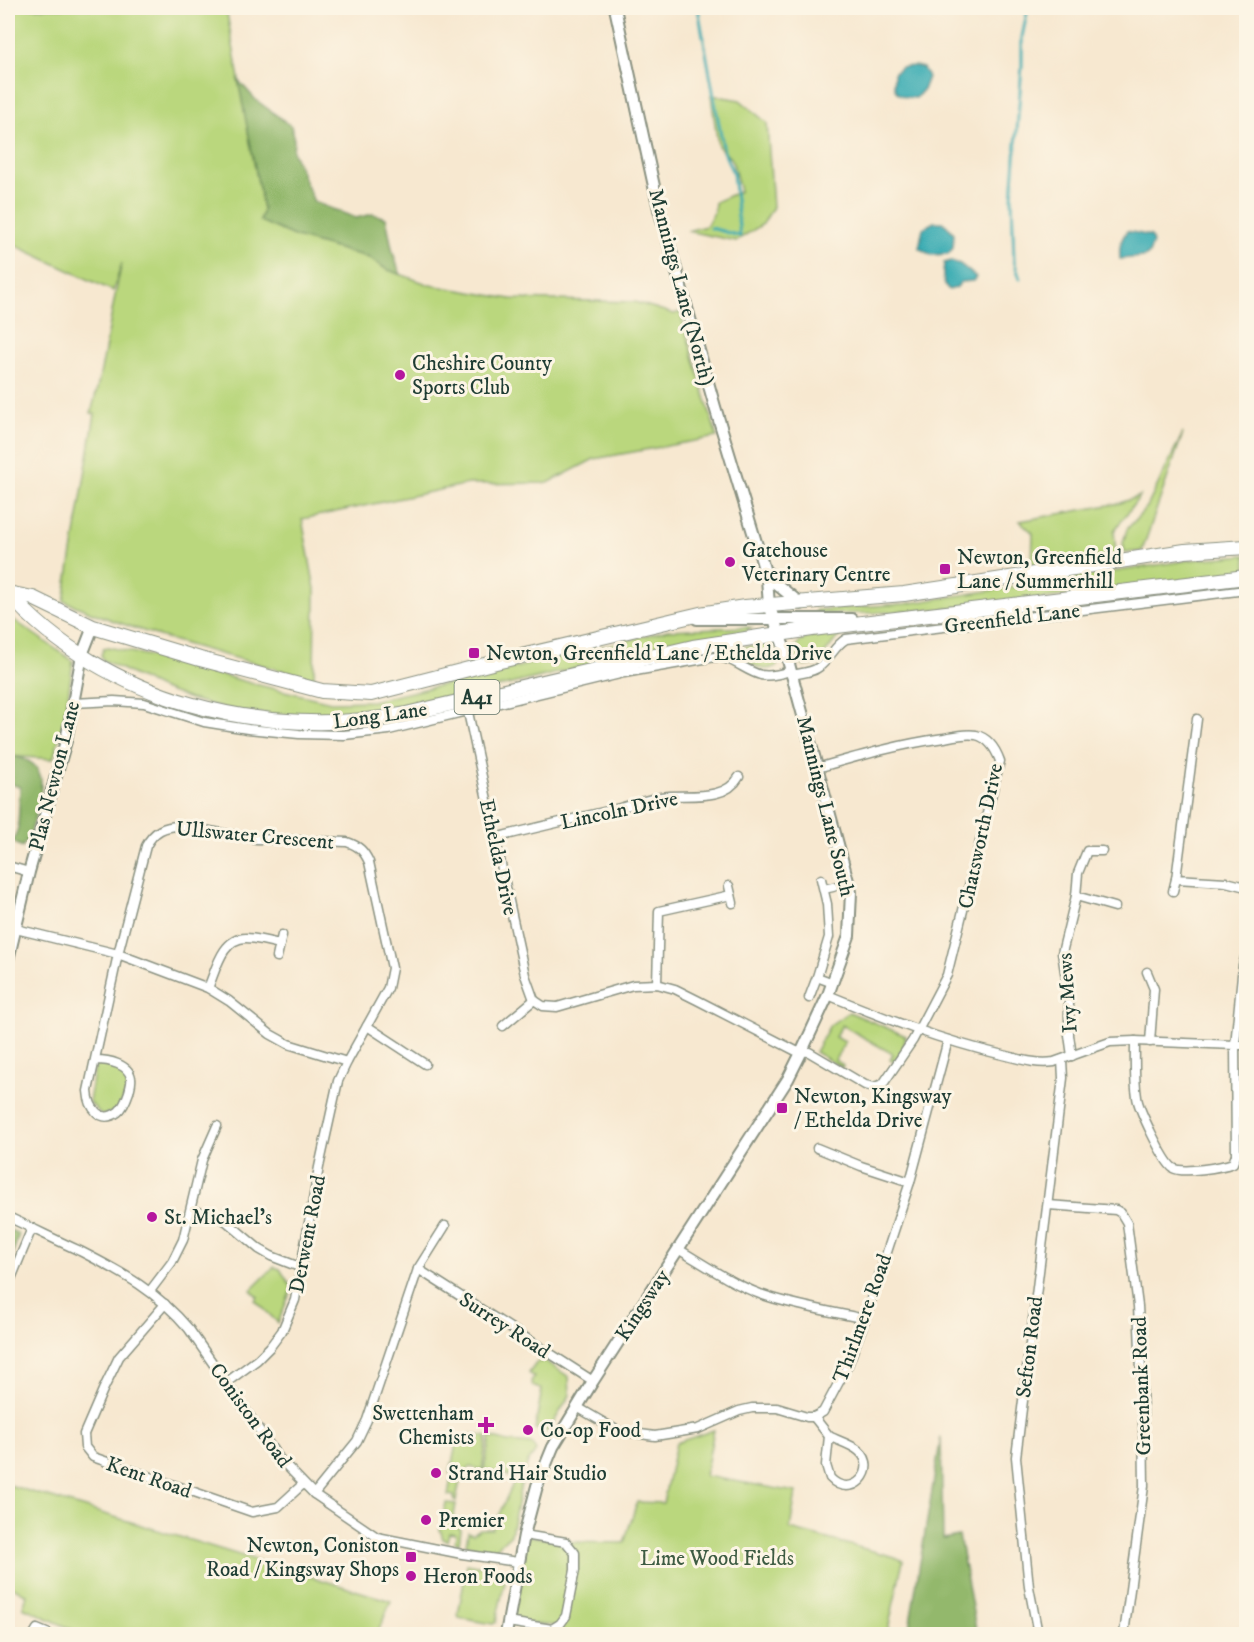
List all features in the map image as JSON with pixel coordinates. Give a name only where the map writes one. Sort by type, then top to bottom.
[{"type":"highway","name":"Greenfield Lane","points":[[769,605],[903,594],[1185,551],[1246,547]]},
{"type":"highway","name":"Greenfield Lane","points":[[777,626],[898,619],[1246,577]]},
{"type":"highway","name":"Long Lane","points":[[8,593],[33,598],[93,627],[200,659],[322,690],[370,693],[674,619],[769,605]]},
{"type":"highway","name":"Long Lane","points":[[8,593],[27,615],[82,655],[141,686],[206,709],[290,722],[321,723],[386,718],[777,626]]},
{"type":"street","name":"Mannings Lane (North)","points":[[615,8],[659,208],[714,404],[767,579],[769,605],[777,626]]},
{"type":"street","name":"Mannings Lane (North)","points":[[762,562],[775,583],[801,604]]},
{"type":"street","name":"Greenfield Lane","points":[[791,673],[813,670],[821,666],[839,642],[846,639],[1246,590]]},
{"type":"street","points":[[674,619],[777,626]]},
{"type":"street","name":"Mannings Lane South","points":[[777,626],[851,892],[849,936],[828,995]]},
{"type":"street","name":"Plas Newton Lane","points":[[8,960],[29,872],[66,741],[82,655],[93,627]]},
{"type":"street","name":"Long Lane","points":[[73,703],[144,702],[204,722],[248,729],[344,735],[389,730],[624,673],[715,657],[724,657],[760,675],[791,673]]},
{"type":"street","name":"Ethelda Drive","points":[[468,712],[525,975],[534,1000]]},
{"type":"street","points":[[1173,891],[1197,719]]},
{"type":"street","name":"Chatsworth Drive","points":[[802,1051],[809,1052],[865,1085],[878,1086],[887,1079],[918,1030],[947,975],[1000,761],[997,751],[987,740],[978,735],[967,735],[914,742],[817,768]]},
{"type":"street","name":"Lincoln Drive","points":[[495,838],[662,797],[713,793],[732,786],[738,777]]},
{"type":"street","name":"Ullswater Crescent","points":[[96,1060],[118,954],[146,846],[159,830],[169,826],[180,826],[257,839],[347,842],[364,852],[369,862],[392,968],[388,988],[346,1062]]},
{"type":"street","name":"Ivy Mews","points":[[1072,1056],[1069,1035],[1069,997],[1062,953],[1066,928],[1076,896],[1078,873],[1087,851],[1102,851]]},
{"type":"street","points":[[8,866],[29,872]]},
{"type":"street","points":[[809,998],[818,977],[829,937],[827,904],[821,879]]},
{"type":"street","points":[[1176,879],[1226,882],[1246,887]]},
{"type":"street","points":[[824,889],[833,887]]},
{"type":"street","points":[[657,984],[659,911],[731,895]]},
{"type":"street","points":[[1076,896],[1115,907]]},
{"type":"street","points":[[16,929],[118,954],[208,988],[229,1001],[270,1034],[288,1044],[346,1062]]},
{"type":"street","points":[[208,988],[225,949],[234,941],[246,938],[281,940],[277,957]]},
{"type":"street","points":[[1135,1041],[1137,1099],[1150,1130],[1172,1167],[1181,1170],[1225,1166],[1233,1163],[1236,1155],[1235,1045],[1246,954]]},
{"type":"street","points":[[1147,972],[1154,989],[1150,1041]]},
{"type":"street","points":[[818,977],[833,983]]},
{"type":"street","points":[[503,1026],[534,1000],[543,1006],[557,1007],[633,985],[657,984],[675,989],[796,1052],[802,1051]]},
{"type":"street","points":[[828,995],[918,1030],[984,1051],[1026,1061],[1045,1063],[1062,1060],[1110,1042],[1150,1041],[1246,1045]]},
{"type":"street","name":"Kingsway","points":[[506,1635],[518,1562],[537,1486],[563,1428],[771,1106],[802,1051],[828,995]]},
{"type":"street","points":[[367,1026],[425,1064]]},
{"type":"street","name":"Thirlmere Road","points":[[814,1417],[823,1412],[830,1401],[848,1365],[865,1319],[910,1182],[948,1040]]},
{"type":"street","points":[[96,1060],[114,1062],[129,1072],[131,1079],[128,1096],[119,1112],[110,1116],[93,1110],[89,1102],[88,1091],[96,1060]]},
{"type":"street","name":"Sefton Road","points":[[1038,1635],[1029,1587],[1016,1457],[1064,1078],[1062,1060]]},
{"type":"street","name":"Derwent Road","points":[[227,1382],[257,1360],[270,1347],[282,1331],[295,1300],[303,1268],[306,1238],[321,1158],[339,1081],[346,1062]]},
{"type":"street","points":[[150,1291],[178,1252],[186,1233],[202,1160],[217,1126]]},
{"type":"street","points":[[817,1148],[910,1182]]},
{"type":"street","name":"Greenbank Road","points":[[1048,1205],[1116,1210],[1121,1213],[1127,1223],[1138,1306],[1144,1486],[1124,1635]]},
{"type":"street","points":[[191,1210],[226,1221],[270,1256],[303,1268]]},
{"type":"street","name":"Coniston Road","points":[[8,1217],[113,1267],[150,1291],[165,1304],[189,1329],[278,1457],[314,1494],[377,1537],[462,1554],[518,1562]]},
{"type":"street","points":[[314,1494],[348,1454],[367,1420],[418,1269],[445,1226]]},
{"type":"street","points":[[8,1286],[32,1228]]},
{"type":"street","points":[[678,1249],[760,1294],[865,1319]]},
{"type":"street","name":"Surrey Road","points":[[418,1269],[593,1381]]},
{"type":"street","name":"Kent Road","points":[[165,1304],[119,1357],[84,1434],[85,1447],[93,1457],[252,1512],[278,1507],[303,1484]]},
{"type":"street","points":[[577,1407],[618,1431],[655,1436],[698,1429],[752,1408],[777,1408],[814,1417],[828,1436],[856,1449],[864,1457],[866,1470],[861,1480],[855,1485],[841,1486],[830,1478],[826,1465],[828,1436]]},
{"type":"street","points":[[508,1622],[552,1629],[564,1619],[570,1596],[576,1557],[573,1550],[566,1542],[524,1535]]},
{"type":"street","points":[[34,1635],[37,1629],[49,1635]]},
{"type":"green space","name":"Cheshire County Sports Club","points":[[8,8],[226,8],[263,209],[282,231],[367,257],[386,269],[430,285],[511,299],[635,302],[674,314],[680,312],[717,437],[594,459],[548,483],[468,484],[302,519],[315,589],[314,679],[156,635],[64,601],[95,414],[91,413],[122,263],[113,291],[8,242]]},
{"type":"green space","points":[[238,80],[256,100],[291,126],[294,140],[293,152],[314,202],[356,218],[373,214],[386,218],[393,253],[401,275],[367,257],[296,237],[260,221],[263,209]]},
{"type":"green space","points":[[711,95],[740,100],[767,123],[773,207],[763,224],[736,241],[687,231],[706,226],[714,212],[715,202],[740,191],[732,160],[718,146]]},
{"type":"green space","points":[[1183,433],[1142,551],[1125,553],[1123,543],[1127,529],[1147,507]]},
{"type":"green space","points":[[1140,496],[1114,531],[1116,554],[1032,566],[1033,533],[1020,521],[1120,503]]},
{"type":"green space","points":[[1246,555],[1246,573],[978,606],[816,614],[816,610],[904,604],[1190,560]]},
{"type":"green space","points":[[8,616],[73,661],[65,718],[53,759],[8,756]]},
{"type":"green space","points":[[752,628],[742,633],[652,650],[420,706],[342,718],[240,712],[190,699],[160,688],[103,660],[101,655],[104,648],[108,647],[173,661],[250,683],[331,702],[372,701],[668,630]]},
{"type":"green space","points":[[841,633],[841,636],[836,639],[816,665],[805,666],[797,661],[794,650],[802,640],[814,636]]},
{"type":"green space","points":[[764,644],[776,650],[780,658],[777,666],[771,669],[759,668],[732,654],[716,653],[716,651]]},
{"type":"green space","points":[[8,756],[31,762],[37,768],[40,776],[38,806],[30,833],[22,847],[13,842],[18,828],[20,787],[8,783]]},
{"type":"green space","points":[[849,1012],[906,1036],[903,1048],[894,1062],[890,1060],[893,1054],[842,1025],[835,1037],[845,1042],[835,1060],[843,1065],[842,1068],[815,1052],[830,1025]]},
{"type":"green space","points":[[96,1060],[114,1062],[131,1079],[119,1111],[102,1115],[89,1102]]},
{"type":"green space","points":[[8,1229],[19,1234],[8,1269]]},
{"type":"green space","points":[[274,1267],[280,1269],[292,1288],[278,1323],[255,1300],[258,1297],[251,1290]]},
{"type":"green space","points":[[545,1361],[569,1377],[570,1395],[549,1430],[545,1431],[535,1429],[542,1389],[533,1386],[531,1381],[534,1377],[529,1373],[537,1362]]},
{"type":"green space","name":"Lime Wood Fields","points":[[714,1430],[705,1476],[796,1492],[790,1529],[903,1561],[887,1634],[561,1634],[562,1623],[558,1626],[508,1622],[524,1535],[566,1542],[624,1543],[637,1502],[663,1503],[676,1443]]},
{"type":"green space","points":[[470,1434],[487,1437],[482,1470],[470,1467],[464,1471],[462,1477],[450,1474],[456,1444],[461,1444]]},
{"type":"green space","points":[[490,1437],[508,1442],[532,1444],[536,1451],[528,1462],[521,1484],[511,1534],[494,1550],[466,1545],[468,1532],[473,1534],[480,1529],[492,1529],[513,1484],[510,1476],[484,1470]]},
{"type":"green space","points":[[941,1437],[943,1539],[959,1536],[977,1634],[908,1634]]},
{"type":"green space","points":[[451,1478],[460,1480],[456,1501],[454,1496],[448,1495]]},
{"type":"green space","points":[[9,1485],[391,1601],[377,1634],[82,1634],[23,1607],[27,1595],[8,1584]]},
{"type":"green space","points":[[446,1503],[456,1504],[453,1521],[461,1530],[459,1543],[455,1542],[456,1534],[449,1533],[447,1541],[443,1539],[440,1529]]},
{"type":"green space","points":[[467,1564],[493,1569],[505,1581],[496,1622],[493,1624],[459,1618]]},
{"type":"water","points":[[901,67],[923,68],[928,77],[923,90],[916,98],[904,97],[895,89],[894,73]]},
{"type":"water","points":[[934,222],[943,222],[954,233],[953,248],[948,254],[931,255],[919,248],[923,228]]},
{"type":"water","points":[[1127,231],[1151,236],[1153,243],[1149,254],[1144,257],[1120,259],[1120,244]]},
{"type":"water","points":[[951,261],[960,264],[976,277],[973,281],[961,282],[956,288],[949,290],[944,281],[943,270],[944,263]]},
{"type":"waterway","points":[[698,8],[724,152],[733,173],[740,236],[711,228]]},
{"type":"waterway","points":[[1020,279],[1014,261],[1012,198],[1022,37],[1028,8]]},
{"type":"place","name":"Cheshire County Sports Club","points":[[400,375]]},
{"type":"place","name":"Gatehouse Veterinary Centre","points":[[730,562]]},
{"type":"place","name":"Newton, Greenfield Lane / Summerhill","points":[[945,569]]},
{"type":"place","name":"Newton, Greenfield Lane / Ethelda Drive","points":[[474,653]]},
{"type":"place","name":"Newton, Kingsway / Ethelda Drive","points":[[782,1108]]},
{"type":"place","name":"St. Michael's","points":[[152,1217]]},
{"type":"place","name":"Swettenham Chemists","points":[[486,1425]]},
{"type":"place","name":"Co-op Food","points":[[528,1430]]},
{"type":"place","name":"Strand Hair Studio","points":[[436,1473]]},
{"type":"place","name":"Premier","points":[[426,1520]]},
{"type":"place","name":"Newton, Coniston Road / Kingsway Shops","points":[[411,1557]]},
{"type":"place","name":"Heron Foods","points":[[411,1576]]}]
